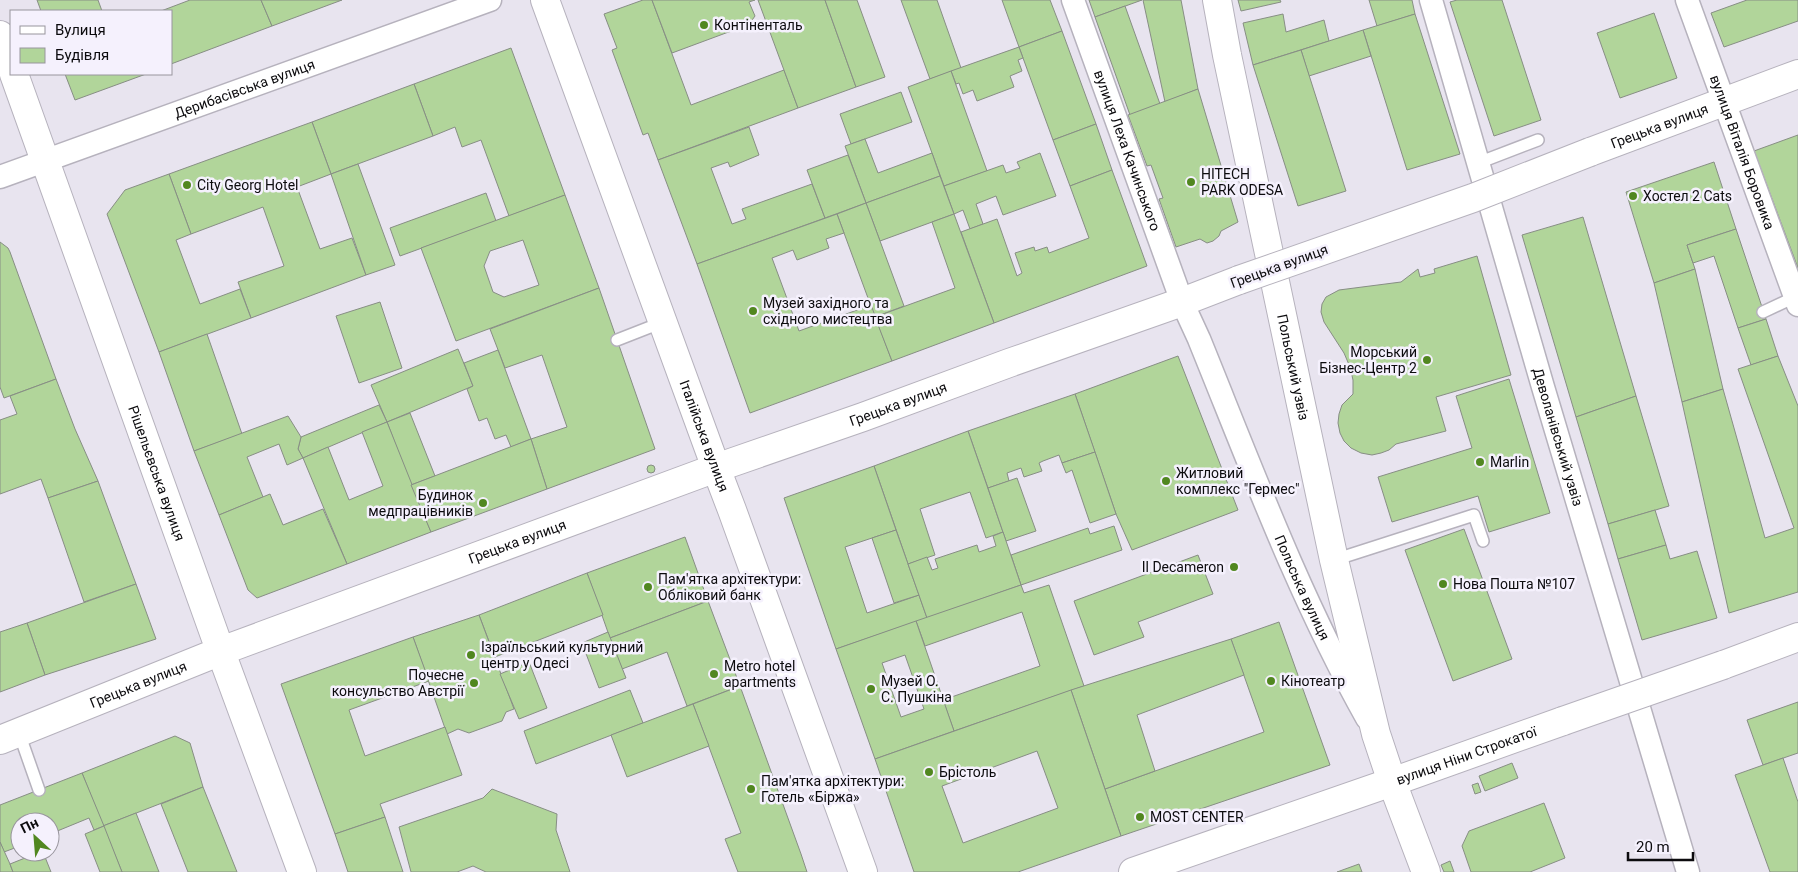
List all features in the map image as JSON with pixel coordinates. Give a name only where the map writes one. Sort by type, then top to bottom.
[{"type":"street","name":"Дерибасівська вулиця","points":[[0,177],[490,0]]},
{"type":"street","name":"Італійська вулиця","points":[[545,0],[863,872]]},
{"type":"street","name":"вулиця Леха Качинського","points":[[1073,0],[1182,302]]},
{"type":"street","name":"Польський узвіз","points":[[1217,0],[1226,56],[1334,560],[1376,734]]},
{"type":"street","name":"Деволанівський узвіз","points":[[1430,0],[1688,872]]},
{"type":"street","name":"вулиця Віталія Боровика","points":[[1687,0],[1797,301]]},
{"type":"street","points":[[0,35],[10,63]]},
{"type":"street","name":"Грецька вулиця","points":[[9,736],[221,652],[716,468],[1473,198],[1724,100],[1798,74]]},
{"type":"street","name":"Рішельєвська вулиця","points":[[14,75],[221,652],[302,872]]},
{"type":"street","name":"Польська вулиця","points":[[1182,302],[1199,339],[1305,598],[1345,680],[1376,734],[1426,872]]},
{"type":"street","name":"вулиця Ніни Строкатої","points":[[1133,872],[1724,665],[1798,637]]},
{"type":"lane","points":[[1478,164],[1538,140]]},
{"type":"lane","points":[[1763,312],[1797,301]]},
{"type":"lane","points":[[617,340],[663,322]]},
{"type":"lane","points":[[1334,560],[1474,515],[1483,541]]},
{"type":"lane","points":[[9,736],[39,790]]},
{"type":"building","points":[[37,0],[98,0],[102,10],[41,10]]},
{"type":"building","points":[[190,0],[261,0],[272,26],[172,64],[172,10],[164,10]]},
{"type":"building","points":[[261,0],[342,0],[272,26]]},
{"type":"building","points":[[643,0],[652,0],[691,105],[784,70],[798,108],[658,160],[648,133],[643,135],[612,50],[617,48],[604,14]]},
{"type":"building","name":"Контіненталь","points":[[652,0],[755,0],[749,2],[755,16],[750,23],[742,27],[672,53]]},
{"type":"building","points":[[758,0],[825,0],[856,87],[798,108]]},
{"type":"building","points":[[825,0],[857,0],[885,77],[856,87]]},
{"type":"building","points":[[901,0],[937,0],[961,68],[930,79]]},
{"type":"building","points":[[1002,0],[1050,0],[1062,31],[1019,47]]},
{"type":"building","points":[[1089,0],[1142,0],[1095,17]]},
{"type":"building","points":[[1143,0],[1181,0],[1198,89],[1165,102]]},
{"type":"building","points":[[1238,0],[1280,0],[1281,2],[1241,11]]},
{"type":"building","points":[[1369,0],[1412,0],[1415,14],[1377,26]]},
{"type":"building","points":[[1457,0],[1502,0],[1541,120],[1494,136],[1450,2]]},
{"type":"building","points":[[1747,0],[1798,0],[1798,21],[1724,47],[1711,13]]},
{"type":"building","points":[[1125,6],[1160,104],[1130,115],[1095,17]]},
{"type":"building","points":[[1654,13],[1677,78],[1620,98],[1597,33]]},
{"type":"building","points":[[1283,14],[1286,32],[1324,20],[1329,41],[1253,65],[1243,23]]},
{"type":"building","points":[[1415,14],[1460,154],[1407,170],[1363,30]]},
{"type":"building","points":[[1363,30],[1371,56],[1309,76],[1301,50]]},
{"type":"building","points":[[1062,31],[1096,124],[1053,140],[1019,47]]},
{"type":"building","points":[[1019,47],[1023,58],[1018,60],[1022,71],[1010,76],[1014,87],[977,101],[973,90],[963,94],[959,83],[956,84],[951,71]]},
{"type":"building","points":[[511,48],[565,195],[509,216],[481,140],[462,147],[455,127],[433,136],[414,84]]},
{"type":"building","points":[[1301,50],[1346,191],[1298,206],[1253,65]]},
{"type":"building","points":[[951,71],[987,171],[944,186],[908,87]]},
{"type":"building","points":[[65,75],[143,75],[75,100]]},
{"type":"building","points":[[414,84],[433,136],[331,174],[312,122]]},
{"type":"building","name":"HITECH PARK ODESA","points":[[1198,89],[1238,222],[1221,231],[1219,236],[1213,241],[1207,243],[1200,239],[1176,247],[1159,199],[1163,198],[1151,165],[1147,166],[1128,115]]},
{"type":"building","points":[[901,92],[912,122],[851,144],[840,114]]},
{"type":"building","points":[[312,122],[331,174],[297,187],[320,249],[352,238],[366,275],[251,318],[238,282],[284,266],[263,207],[191,234],[169,174]]},
{"type":"building","points":[[1096,124],[1112,170],[1070,186],[1053,140]]},
{"type":"building","points":[[749,127],[759,155],[730,167],[728,162],[711,168],[732,224],[746,219],[742,209],[812,184],[825,218],[697,264],[658,160]]},
{"type":"building","points":[[1798,135],[1798,268],[1754,151]]},
{"type":"building","points":[[865,139],[878,173],[932,153],[940,176],[866,203],[845,146]]},
{"type":"building","points":[[1040,153],[1056,196],[1003,215],[996,196],[976,204],[983,224],[970,229],[963,210],[954,214],[944,186],[1003,165],[1006,173],[1020,168],[1017,162]]},
{"type":"building","points":[[848,155],[866,203],[825,218],[807,170]]},
{"type":"building","points":[[1714,162],[1736,229],[1687,245],[1695,269],[1654,283],[1626,192]]},
{"type":"building","points":[[358,164],[395,265],[366,275],[331,174]]},
{"type":"building","points":[[1112,170],[1147,266],[994,323],[961,232],[997,219],[1017,276],[1022,273],[1015,253],[1034,247],[1035,251],[1047,247],[1049,253],[1089,238],[1070,186]]},
{"type":"building","points":[[169,174],[191,234],[176,240],[200,304],[240,289],[251,318],[159,352],[107,214],[125,190]]},
{"type":"building","points":[[940,176],[954,214],[880,241],[866,203]]},
{"type":"building","points":[[486,193],[496,221],[400,256],[390,228]]},
{"type":"building","points":[[565,195],[599,288],[456,341],[421,248]],"holes":[[[523,240],[539,285],[504,297],[493,292],[484,266],[490,251]]]},
{"type":"building","points":[[866,203],[904,306],[875,317],[837,214]]},
{"type":"building","name":"Музей західного та східного мистецтва","points":[[837,214],[844,233],[826,239],[829,248],[797,260],[793,250],[772,258],[799,331],[871,305],[892,361],[750,413],[697,264]]},
{"type":"building","points":[[954,214],[994,323],[892,361],[875,317],[955,288],[932,222]]},
{"type":"building","points":[[1583,217],[1636,396],[1576,417],[1522,235]]},
{"type":"building","points":[[1736,229],[1766,319],[1738,328],[1714,256],[1693,263],[1687,245]]},
{"type":"building","points":[[0,242],[10,252],[56,379],[4,398],[0,387]]},
{"type":"building","name":"Морський Бізнес-Центр 2","points":[[1477,256],[1511,375],[1436,397],[1446,431],[1396,444],[1389,450],[1372,455],[1361,453],[1351,448],[1344,441],[1338,423],[1342,405],[1353,394],[1353,380],[1344,353],[1324,322],[1321,312],[1322,304],[1326,297],[1339,290],[1401,282],[1418,269],[1420,277],[1435,273],[1434,269]]},
{"type":"building","points":[[1695,269],[1723,389],[1682,402],[1654,283]]},
{"type":"building","points":[[599,288],[655,449],[547,489],[531,439],[567,427],[542,355],[505,368],[490,329]]},
{"type":"building","points":[[380,302],[402,368],[359,383],[336,316]]},
{"type":"building","points":[[1766,319],[1778,356],[1751,365],[1738,328]]},
{"type":"building","points":[[207,334],[242,434],[194,451],[159,352]]},
{"type":"building","points":[[458,349],[473,386],[387,422],[371,385]]},
{"type":"building","points":[[498,350],[531,439],[511,447],[506,435],[495,439],[487,418],[479,421],[467,389],[473,386],[464,363]]},
{"type":"building","name":"Житловий комплекс \"Гермес\"","points":[[1178,356],[1238,510],[1132,550],[1116,514],[1075,394]]},
{"type":"building","points":[[1778,356],[1798,406],[1798,592],[1729,613],[1682,402],[1723,389],[1765,538],[1794,528],[1738,369]]},
{"type":"building","points":[[56,379],[98,481],[48,498],[41,479],[0,494],[0,420],[17,414],[10,396]]},
{"type":"building","name":"Marlin","points":[[1509,379],[1550,513],[1489,532],[1478,496],[1392,522],[1378,477],[1472,448],[1456,396]]},
{"type":"building","points":[[1075,394],[1095,452],[1062,463],[1059,455],[1039,463],[1042,471],[1024,477],[1021,468],[1007,473],[1009,481],[988,488],[968,431]]},
{"type":"building","points":[[1636,396],[1669,506],[1608,524],[1576,417]]},
{"type":"building","points":[[379,405],[387,422],[303,458],[298,449],[301,437]]},
{"type":"building","points":[[410,413],[435,476],[411,485],[387,422]]},
{"type":"building","points":[[288,416],[301,437],[298,449],[303,458],[287,465],[279,444],[247,457],[263,497],[219,515],[194,451]]},
{"type":"building","points":[[387,422],[431,532],[347,564],[303,458],[328,447],[349,500],[383,486],[362,432]]},
{"type":"building","points":[[968,431],[1003,532],[986,538],[970,492],[920,509],[935,555],[908,564],[874,466]]},
{"type":"building","points":[[531,439],[547,489],[431,532],[411,485]]},
{"type":"building","points":[[1095,452],[1116,514],[1090,523],[1072,470],[1066,473],[1062,463]]},
{"type":"building","points":[[651,465],[655,469],[651,473],[647,469]]},
{"type":"building","points":[[874,466],[896,530],[845,547],[867,613],[919,595],[927,618],[836,649],[784,498]]},
{"type":"building","points":[[1017,478],[1036,531],[1006,541],[988,488]]},
{"type":"building","points":[[98,481],[136,584],[84,602],[48,498]]},
{"type":"building","points":[[270,494],[283,525],[323,509],[347,564],[257,598],[248,590],[219,515]]},
{"type":"building","points":[[1655,510],[1666,545],[1618,559],[1608,524]]},
{"type":"building","points":[[1114,526],[1122,550],[1021,585],[1011,555],[1088,528],[1090,534]]},
{"type":"building","points":[[1464,529],[1512,659],[1453,681],[1405,550]]},
{"type":"building","points":[[896,530],[919,595],[894,603],[872,538]]},
{"type":"building","points":[[1003,532],[1021,585],[927,618],[908,564],[927,557],[932,570],[938,568],[935,559],[977,545],[979,552],[996,546],[993,536]]},
{"type":"building","name":"Пам'ятка архітектури: Обліковий банк","points":[[685,537],[708,601],[610,638],[587,573]]},
{"type":"building","points":[[1666,545],[1670,559],[1697,551],[1717,618],[1642,640],[1618,559]]},
{"type":"building","points":[[1198,555],[1213,594],[1138,622],[1144,637],[1094,655],[1074,601]]},
{"type":"building","points":[[587,573],[603,615],[495,657],[479,615]]},
{"type":"building","points":[[136,584],[156,639],[45,675],[27,623]]},
{"type":"building","points":[[1021,585],[1024,593],[1049,585],[1084,686],[954,731],[943,700],[1040,666],[1022,612],[925,646],[916,621]]},
{"type":"building","points":[[708,601],[740,686],[687,706],[667,652],[622,669],[610,638]]},
{"type":"building","points":[[479,615],[514,709],[506,712],[502,721],[469,733],[458,729],[447,734],[413,637]]},
{"type":"building","name":"Музей О. С. Пушкіна","points":[[916,621],[954,731],[875,759],[836,649]],"holes":[[[905,655],[924,709],[901,717],[882,663]]]},
{"type":"building","points":[[1279,622],[1330,765],[1121,836],[1105,789],[1264,732],[1231,639]]},
{"type":"building","points":[[27,623],[45,675],[0,692],[0,632]]},
{"type":"building","points":[[608,632],[626,678],[599,688],[582,643]]},
{"type":"building","points":[[413,637],[429,681],[349,710],[365,756],[445,727],[462,775],[380,804],[385,817],[335,834],[281,684]]},
{"type":"building","points":[[1231,639],[1244,675],[1137,715],[1155,771],[1105,789],[1071,690]]},
{"type":"building","points":[[529,662],[547,708],[519,719],[500,674]]},
{"type":"building","name":"Пам'ятка архітектури: Готель «Біржа»","points":[[740,686],[807,872],[738,872],[725,839],[741,833],[693,704]]},
{"type":"building","points":[[630,690],[643,723],[536,764],[524,731]]},
{"type":"building","name":"Брістоль","points":[[1071,690],[1121,836],[1018,872],[914,872],[875,759]],"holes":[[[1037,751],[1058,808],[963,843],[942,786]]]},
{"type":"building","points":[[1798,702],[1798,753],[1763,765],[1747,720]]},
{"type":"building","points":[[693,704],[709,746],[627,777],[611,735]]},
{"type":"building","points":[[175,736],[190,743],[203,787],[103,826],[82,773]]},
{"type":"building","points":[[1783,758],[1798,802],[1798,872],[1770,872],[1735,775]]},
{"type":"building","points":[[1512,763],[1518,778],[1485,791],[1479,776]]},
{"type":"building","points":[[82,773],[104,826],[94,830],[89,818],[60,830],[60,812],[10,812],[10,850],[4,852],[0,842],[0,805]]},
{"type":"building","points":[[1478,783],[1481,792],[1475,794],[1472,785]]},
{"type":"building","points":[[203,787],[237,872],[188,872],[161,804]]},
{"type":"building","points":[[492,789],[557,814],[556,830],[570,872],[486,872],[473,866],[457,872],[411,872],[399,827],[483,798]]},
{"type":"building","points":[[1544,803],[1565,858],[1530,872],[1471,872],[1462,846],[1469,831]]},
{"type":"building","points":[[136,813],[159,872],[122,872],[103,826]]},
{"type":"building","points":[[385,817],[403,872],[348,872],[335,834]]},
{"type":"building","points":[[104,826],[122,872],[100,872],[85,834]]},
{"type":"building","points":[[0,842],[10,864],[13,872],[0,872]]},
{"type":"building","points":[[1450,861],[1454,872],[1444,872],[1441,865]]},
{"type":"building","points":[[15,862],[47,862],[51,872],[13,872],[10,864]]},
{"type":"building","points":[[1359,864],[1362,872],[1337,872]]},
{"type":"place","name":"Контіненталь","points":[[704,25]]},
{"type":"place","name":"HITECH PARK ODESA","points":[[1191,182]]},
{"type":"place","name":"City Georg Hotel","points":[[187,185]]},
{"type":"place","name":"Хостел 2 Cats","points":[[1633,196]]},
{"type":"place","name":"Музей західного та східного мистецтва","points":[[753,311]]},
{"type":"place","name":"Морський Бізнес-Центр 2","points":[[1427,360]]},
{"type":"place","name":"Marlin","points":[[1480,462]]},
{"type":"place","name":"Житловий комплекс \"Гермес\"","points":[[1166,481]]},
{"type":"place","name":"Будинок медпрацівників","points":[[483,503]]},
{"type":"place","name":"Il Decameron","points":[[1234,567]]},
{"type":"place","name":"Нова Пошта №107","points":[[1443,584]]},
{"type":"place","name":"Пам'ятка архітектури: Обліковий банк","points":[[648,587]]},
{"type":"place","name":"Ізраїльський культурний центр у Одесі","points":[[471,655]]},
{"type":"place","name":"Metro hotel apartments","points":[[714,674]]},
{"type":"place","name":"Кінотеатр","points":[[1271,681]]},
{"type":"place","name":"Почесне консульство Австрії","points":[[474,683]]},
{"type":"place","name":"Музей О. С. Пушкіна","points":[[871,689]]},
{"type":"place","name":"Брістоль","points":[[929,772]]},
{"type":"place","name":"Пам'ятка архітектури: Готель «Біржа»","points":[[751,789]]},
{"type":"place","name":"MOST CENTER","points":[[1140,817]]}]
